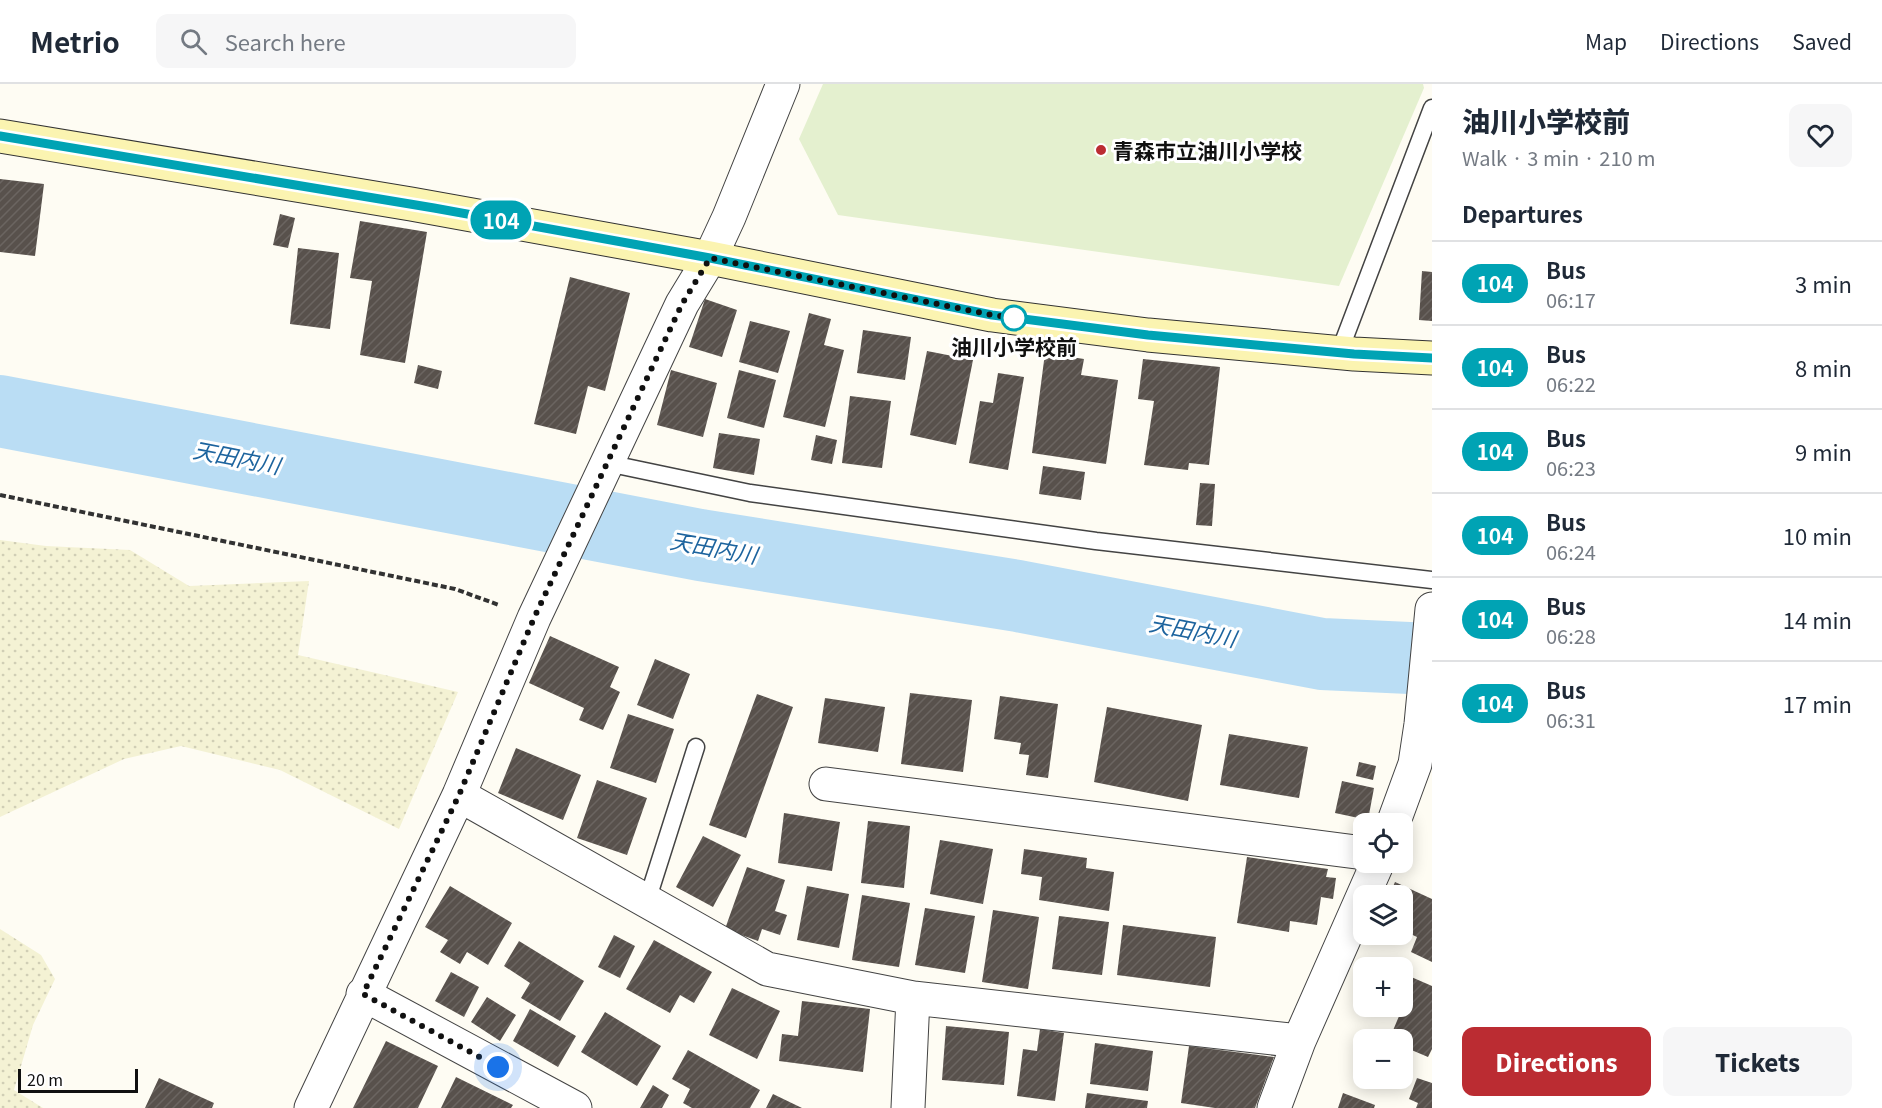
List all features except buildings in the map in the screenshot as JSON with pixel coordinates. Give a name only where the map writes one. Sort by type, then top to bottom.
[{"type":"main road","points":[[0,136],[411,204],[710,258],[992,315],[1148,335],[1432,358]]},
{"type":"street","points":[[311,1108],[459,795],[541,605],[604,469],[682,304],[710,258],[729,217],[783,84]]},
{"type":"street","points":[[1399,813],[1423,767],[1421,724],[1432,609]]},
{"type":"street","points":[[826,783],[1353,852]]},
{"type":"street","points":[[459,795],[767,969],[913,998],[1299,1041]]},
{"type":"street","points":[[1274,1108],[1299,1041],[1373,873]]},
{"type":"street","points":[[363,994],[575,1108]]},
{"type":"street","points":[[908,1108],[913,998]]},
{"type":"lane","points":[[1339,352],[1432,108]]},
{"type":"lane","points":[[604,469],[773,497],[1096,542],[1432,580]]},
{"type":"lane","points":[[647,901],[696,747]]},
{"type":"path","points":[[0,495],[541,605]]},
{"type":"shaded area","points":[[0,540],[46,546],[130,550],[189,586],[309,581],[298,655],[458,692],[399,829],[280,770],[181,746],[124,759],[0,817]]},
{"type":"shaded area","points":[[0,929],[41,955],[55,979],[33,1025],[14,1090],[43,1108],[0,1108]]},
{"type":"green space","name":"青森市立油川小学校","points":[[823,84],[1423,84],[1424,88],[1339,286],[838,215],[799,139]]},
{"type":"waterway","name":"天田内川","points":[[0,411],[700,545],[1018,596],[1322,654],[1432,659]]},
{"type":"bus line","name":"104","points":[[0,136],[434,208],[710,258],[992,315],[1148,335],[1354,354],[1432,358]]},
{"type":"place","name":"青森市立油川小学校","points":[[1101,150]]},
{"type":"place","name":"油川小学校前","points":[[1014,318]]},
{"type":"route","points":[[498,1067],[363,994],[459,795],[534,618],[682,304],[710,258],[1014,318]]}]
